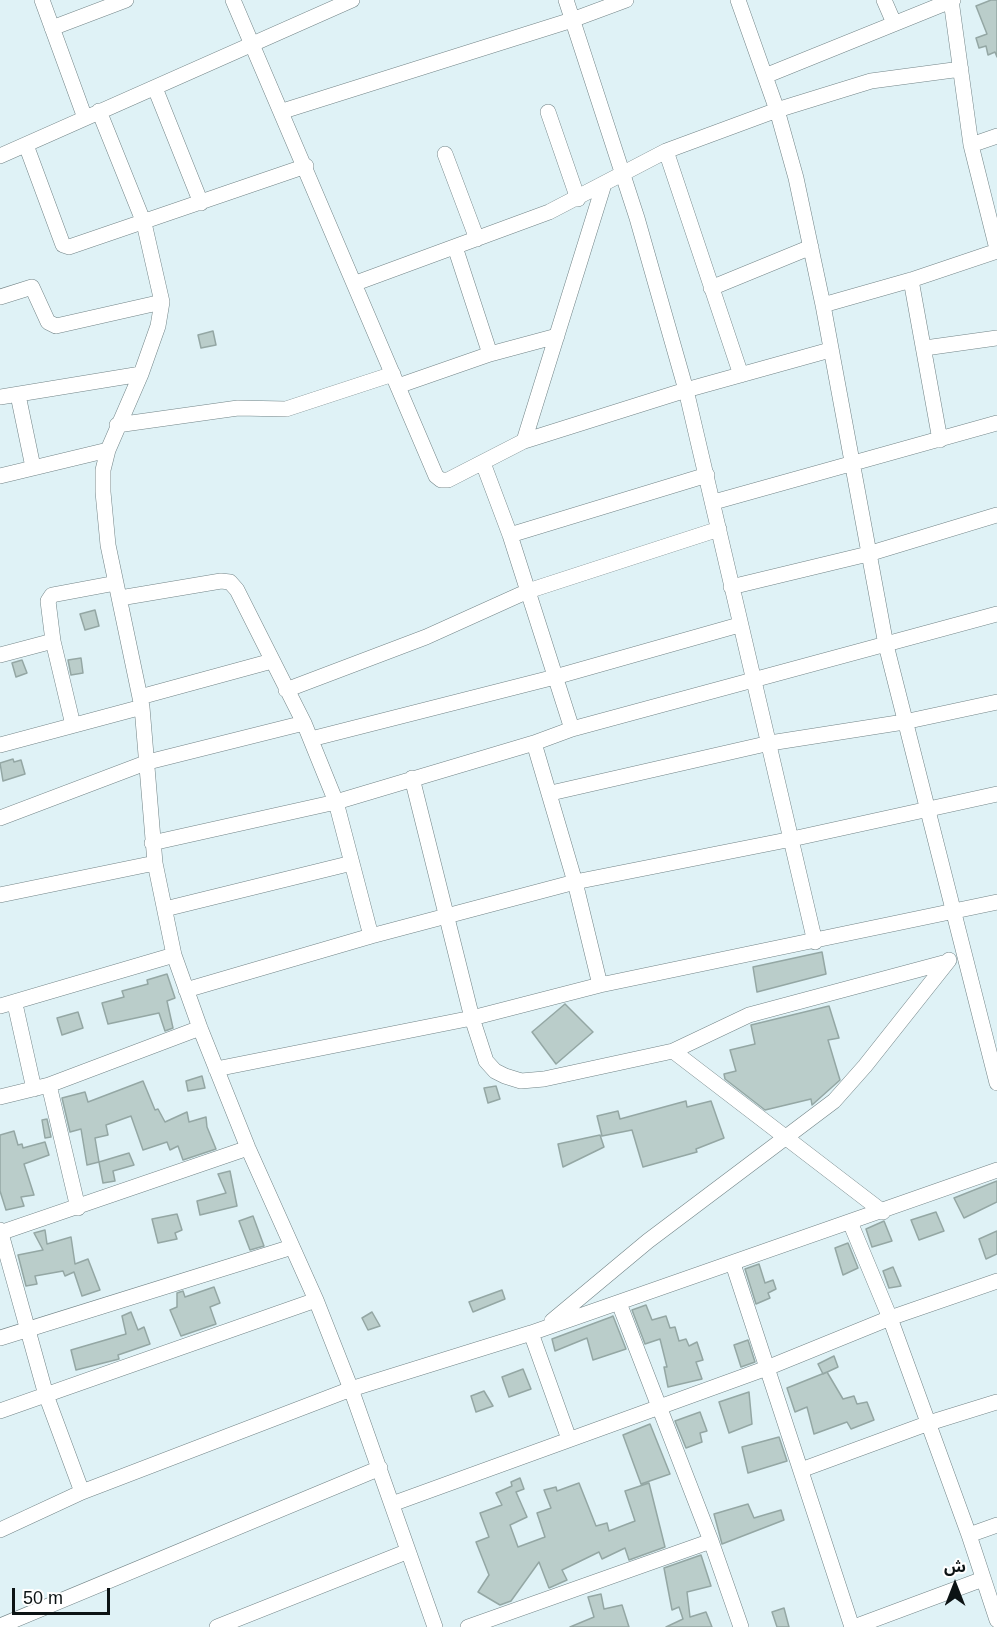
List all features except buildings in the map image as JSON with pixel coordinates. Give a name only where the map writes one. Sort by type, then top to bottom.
[{"type":"street","points":[[42,0],[52,28],[144,223],[162,302],[158,326],[141,374],[108,450],[103,470],[103,492],[108,545],[141,702],[148,762],[152,843],[174,955],[200,1028],[248,1148],[316,1300],[351,1389],[380,1468],[406,1552],[435,1627]]},
{"type":"street","points":[[52,28],[126,0]]},
{"type":"street","points":[[233,0],[283,111],[436,476],[448,480],[524,441],[686,390],[830,350]]},
{"type":"street","points":[[0,156],[352,0]]},
{"type":"street","points":[[566,0],[623,172],[686,390],[714,502],[739,625],[770,743],[815,942]]},
{"type":"street","points":[[283,111],[572,20],[626,0]]},
{"type":"street","points":[[738,0],[777,110],[796,178],[812,247],[886,645],[997,1083]]},
{"type":"street","points":[[884,0],[894,23]]},
{"type":"street","points":[[765,76],[951,0],[970,145],[997,250],[911,280],[823,305]]},
{"type":"street","points":[[356,283],[549,212],[578,199],[623,172],[666,151],[777,110],[871,81],[961,69]]},
{"type":"street","points":[[155,88],[201,203]]},
{"type":"street","points":[[548,112],[578,199]]},
{"type":"street","points":[[970,145],[997,136]]},
{"type":"street","points":[[26,145],[65,247],[144,223],[306,166]]},
{"type":"street","points":[[666,151],[741,375]]},
{"type":"street","points":[[445,154],[477,239]]},
{"type":"street","points":[[524,441],[604,184]]},
{"type":"street","points":[[455,247],[490,354]]},
{"type":"street","points":[[711,288],[812,247]]},
{"type":"street","points":[[911,280],[926,348],[940,440]]},
{"type":"street","points":[[0,297],[32,287],[48,322],[56,326],[162,302]]},
{"type":"street","points":[[117,425],[238,408],[286,409],[557,336]]},
{"type":"street","points":[[926,348],[997,338]]},
{"type":"street","points":[[0,397],[141,374]]},
{"type":"street","points":[[18,395],[33,467]]},
{"type":"street","points":[[714,502],[997,423]]},
{"type":"street","points":[[0,476],[108,450]]},
{"type":"street","points":[[483,463],[510,535],[572,729]]},
{"type":"street","points":[[510,535],[707,475]]},
{"type":"street","points":[[731,587],[868,554],[997,515]]},
{"type":"street","points":[[286,690],[426,637],[528,591],[719,529]]},
{"type":"street","points":[[73,725],[53,641],[49,597],[115,577]]},
{"type":"street","points":[[120,598],[221,581],[230,582],[237,590],[304,723],[336,802],[371,936]]},
{"type":"street","points":[[152,843],[336,802],[534,743],[572,729],[753,678],[886,645],[997,614]]},
{"type":"street","points":[[311,739],[555,677],[739,625]]},
{"type":"street","points":[[0,655],[53,641]]},
{"type":"street","points":[[0,745],[73,725],[272,661]]},
{"type":"street","points":[[551,793],[770,743],[904,722],[997,702]]},
{"type":"street","points":[[0,818],[148,762],[304,723]]},
{"type":"street","points":[[534,743],[551,793],[600,985]]},
{"type":"street","points":[[412,778],[445,916],[486,1061],[495,1071],[521,1080],[544,1079],[673,1051],[749,1015],[947,962]]},
{"type":"street","points":[[186,990],[371,936],[575,882],[792,839],[997,794]]},
{"type":"street","points":[[165,909],[352,863]]},
{"type":"street","points":[[0,895],[155,864]]},
{"type":"street","points":[[216,1069],[472,1018],[600,985],[815,942],[997,902]]},
{"type":"street","points":[[538,1330],[648,1241],[787,1139],[834,1101],[865,1066],[962,944]]},
{"type":"street","points":[[34,1089],[7,1005],[174,955]]},
{"type":"street","points":[[0,1097],[49,1085],[200,1028]]},
{"type":"street","points":[[673,1051],[882,1212]]},
{"type":"street","points":[[49,1085],[78,1208]]},
{"type":"street","points":[[82,1492],[46,1395],[0,1232],[78,1208],[248,1148]]},
{"type":"street","points":[[0,1530],[82,1492],[351,1389],[619,1303],[997,1170]]},
{"type":"street","points":[[850,1222],[890,1318],[929,1423],[997,1620]]},
{"type":"street","points":[[0,1338],[292,1247]]},
{"type":"street","points":[[733,1264],[853,1627],[983,1579]]},
{"type":"street","points":[[392,1504],[767,1368],[890,1318],[997,1281]]},
{"type":"street","points":[[0,1411],[316,1300]]},
{"type":"street","points":[[619,1303],[711,1541],[741,1627]]},
{"type":"street","points":[[538,1330],[569,1439]]},
{"type":"street","points":[[801,1470],[929,1423],[997,1402]]},
{"type":"street","points":[[0,1626],[380,1468]]},
{"type":"street","points":[[969,1535],[997,1525]]},
{"type":"street","points":[[468,1627],[711,1541]]},
{"type":"street","points":[[217,1627],[406,1552]]}]
